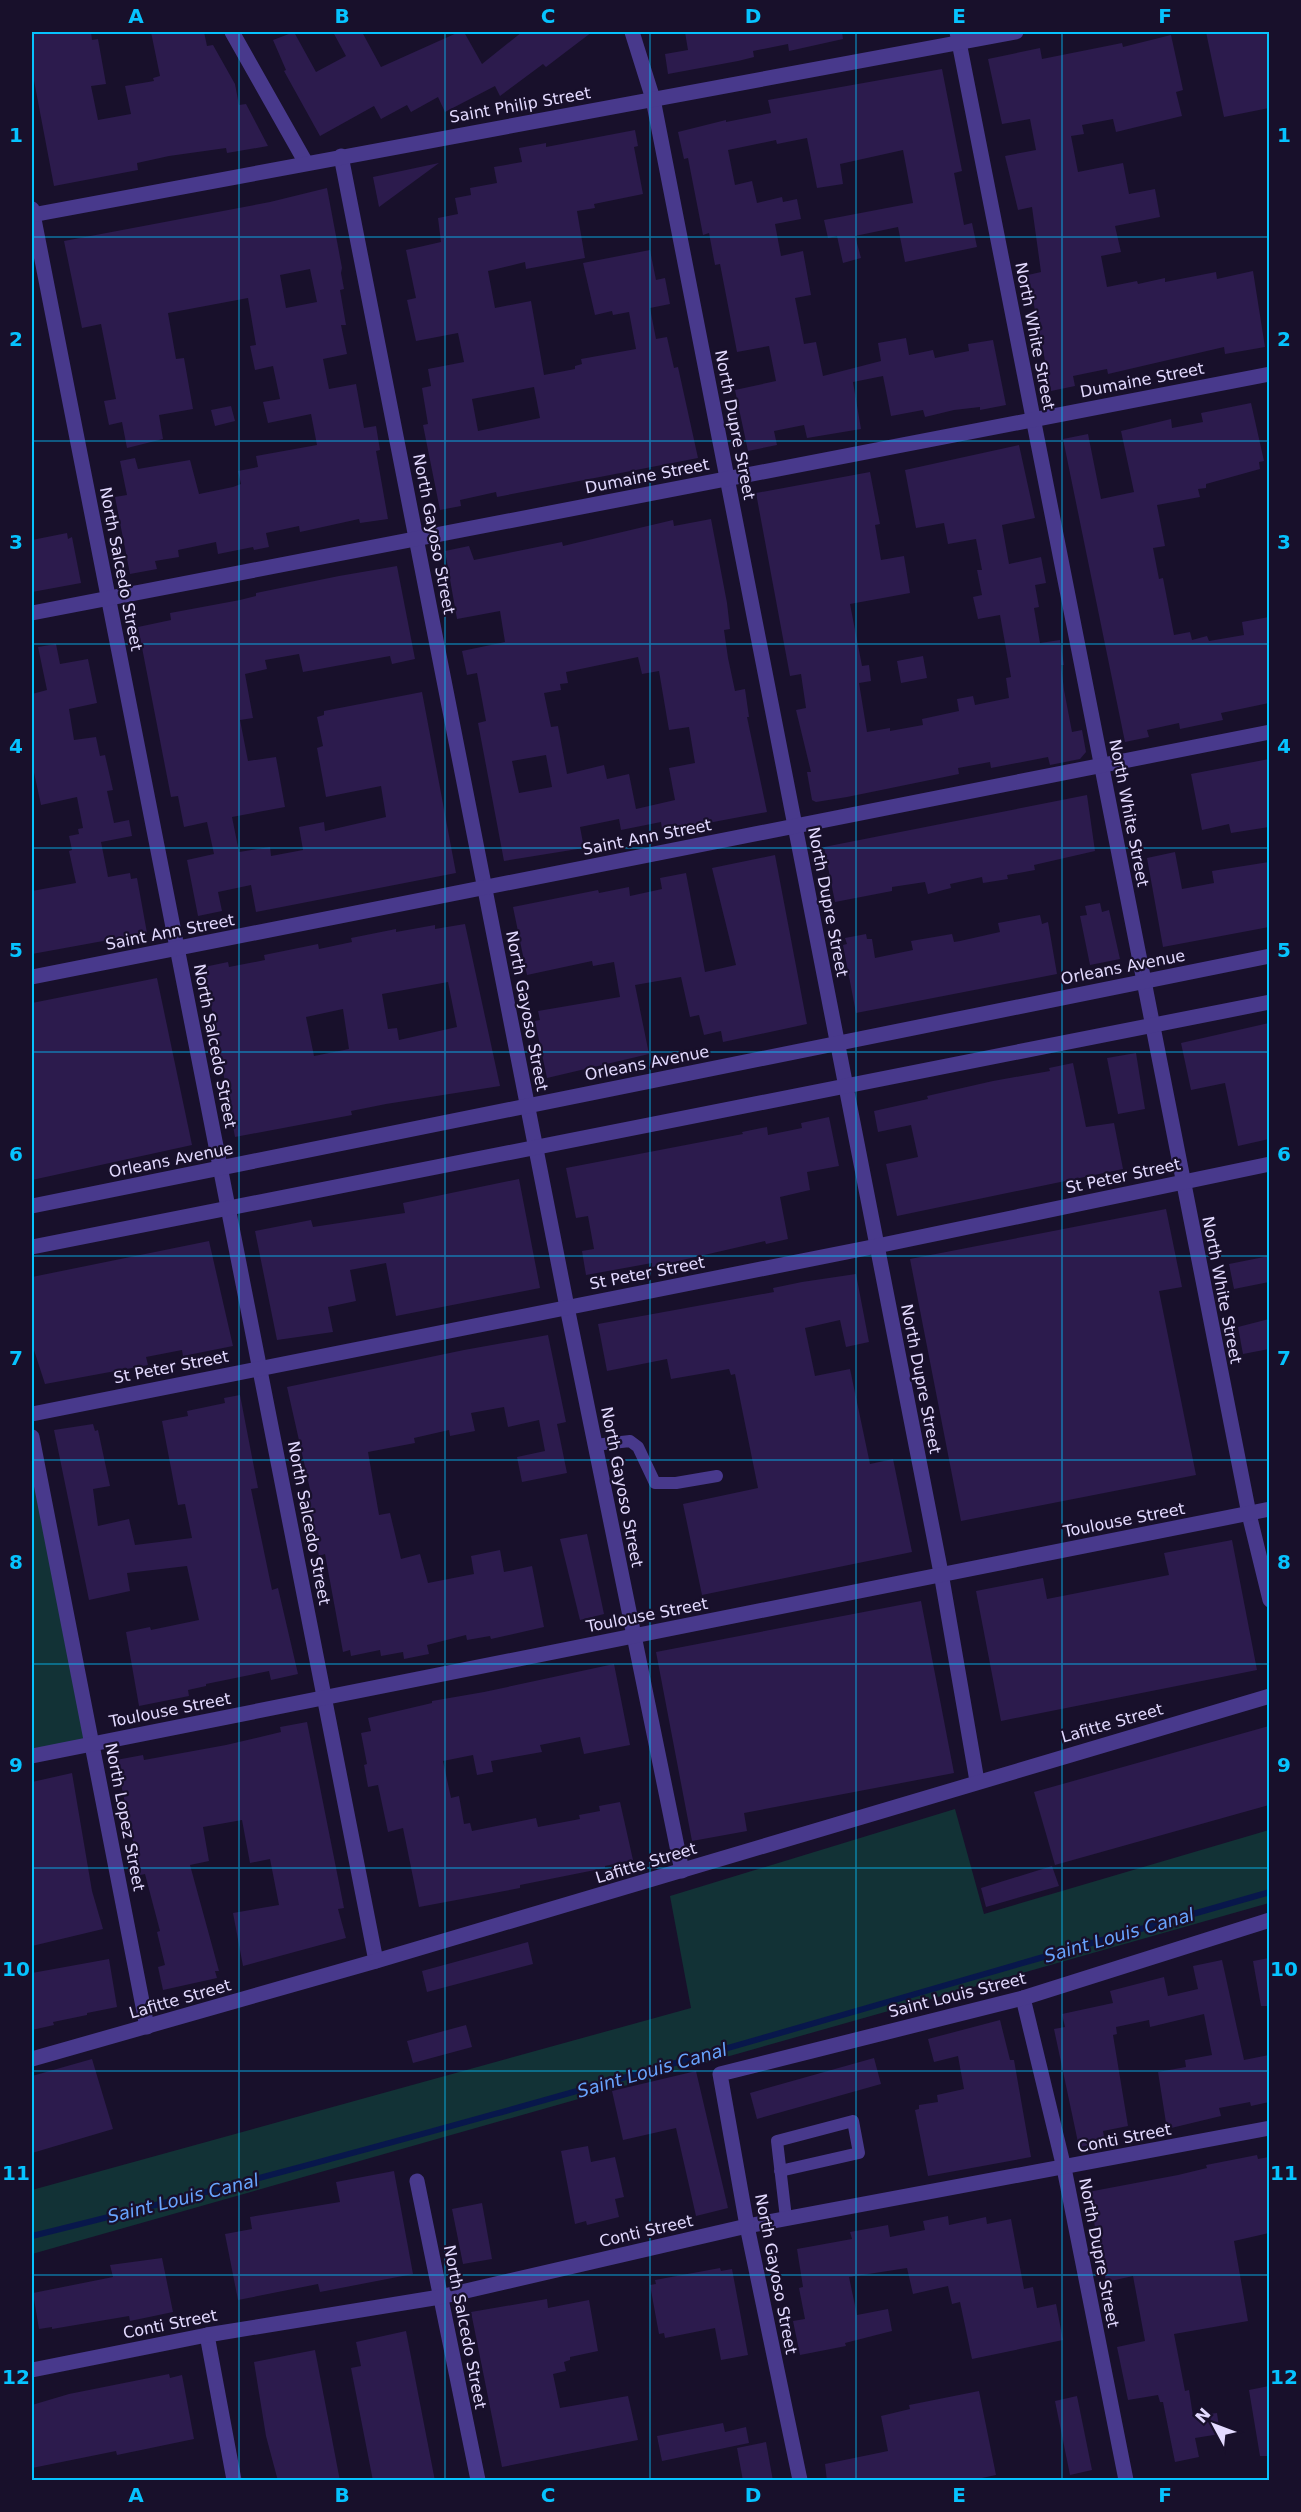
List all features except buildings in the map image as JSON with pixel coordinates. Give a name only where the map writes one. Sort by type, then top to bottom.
[{"type":"street","points":[[232,32],[306,163]]},
{"type":"street","name":"North Dupre Street","points":[[632,32],[653,99],[941,1573],[977,1781]]},
{"type":"street","name":"Saint Philip Street","points":[[32,213],[653,99],[958,37],[1016,32]]},
{"type":"street","name":"North White Street","points":[[958,37],[1249,1514],[1269,1600]]},
{"type":"street","name":"North Gayoso Street","points":[[341,156],[535,1147],[682,1871]]},
{"type":"street","name":"North Salcedo Street","points":[[32,213],[376,1961]]},
{"type":"street","name":"Dumaine Street","points":[[32,614],[1269,374]]},
{"type":"street","name":"Saint Ann Street","points":[[32,978],[1269,732]]},
{"type":"street","name":"Orleans Avenue","points":[[32,1206],[1269,956]]},
{"type":"street","points":[[32,1247],[1269,1002]]},
{"type":"street","name":"St Peter Street","points":[[32,1413],[877,1246],[1269,1164]]},
{"type":"street","name":"North Lopez Street","points":[[32,1437],[147,2027]]},
{"type":"street","name":"Toulouse Street","points":[[32,1756],[1269,1509]]},
{"type":"street","name":"Lafitte Street","points":[[32,2059],[376,1961],[1269,1696]]},
{"type":"street","name":"Saint Louis Street","points":[[720,2074],[1023,1998],[1269,1920]]},
{"type":"street","name":"North Dupre Street","points":[[1023,1998],[1064,2168],[1126,2481]]},
{"type":"street","name":"North Gayoso Street","points":[[720,2074],[747,2226],[800,2481]]},
{"type":"street","name":"Conti Street","points":[[32,2370],[207,2335],[440,2297],[786,2218],[1269,2128]]},
{"type":"street","name":"North Salcedo Street","points":[[417,2181],[478,2481]]},
{"type":"street","points":[[207,2335],[234,2481]]},
{"type":"lane","points":[[595,1445],[630,1441],[638,1447],[656,1483],[676,1483],[717,1476]]},
{"type":"lane","points":[[780,2171],[859,2153],[854,2121],[777,2141],[780,2171],[786,2218]]},
{"type":"green space","points":[[32,1437],[92,1744],[32,1756]]},
{"type":"green space","points":[[955,1809],[984,1914],[1269,1830],[1269,1903],[32,2254],[32,2190],[691,2008],[670,1896]]},
{"type":"waterway","name":"Saint Louis Canal","points":[[32,2236],[188,2197],[498,2113],[1270,1892]]}]
